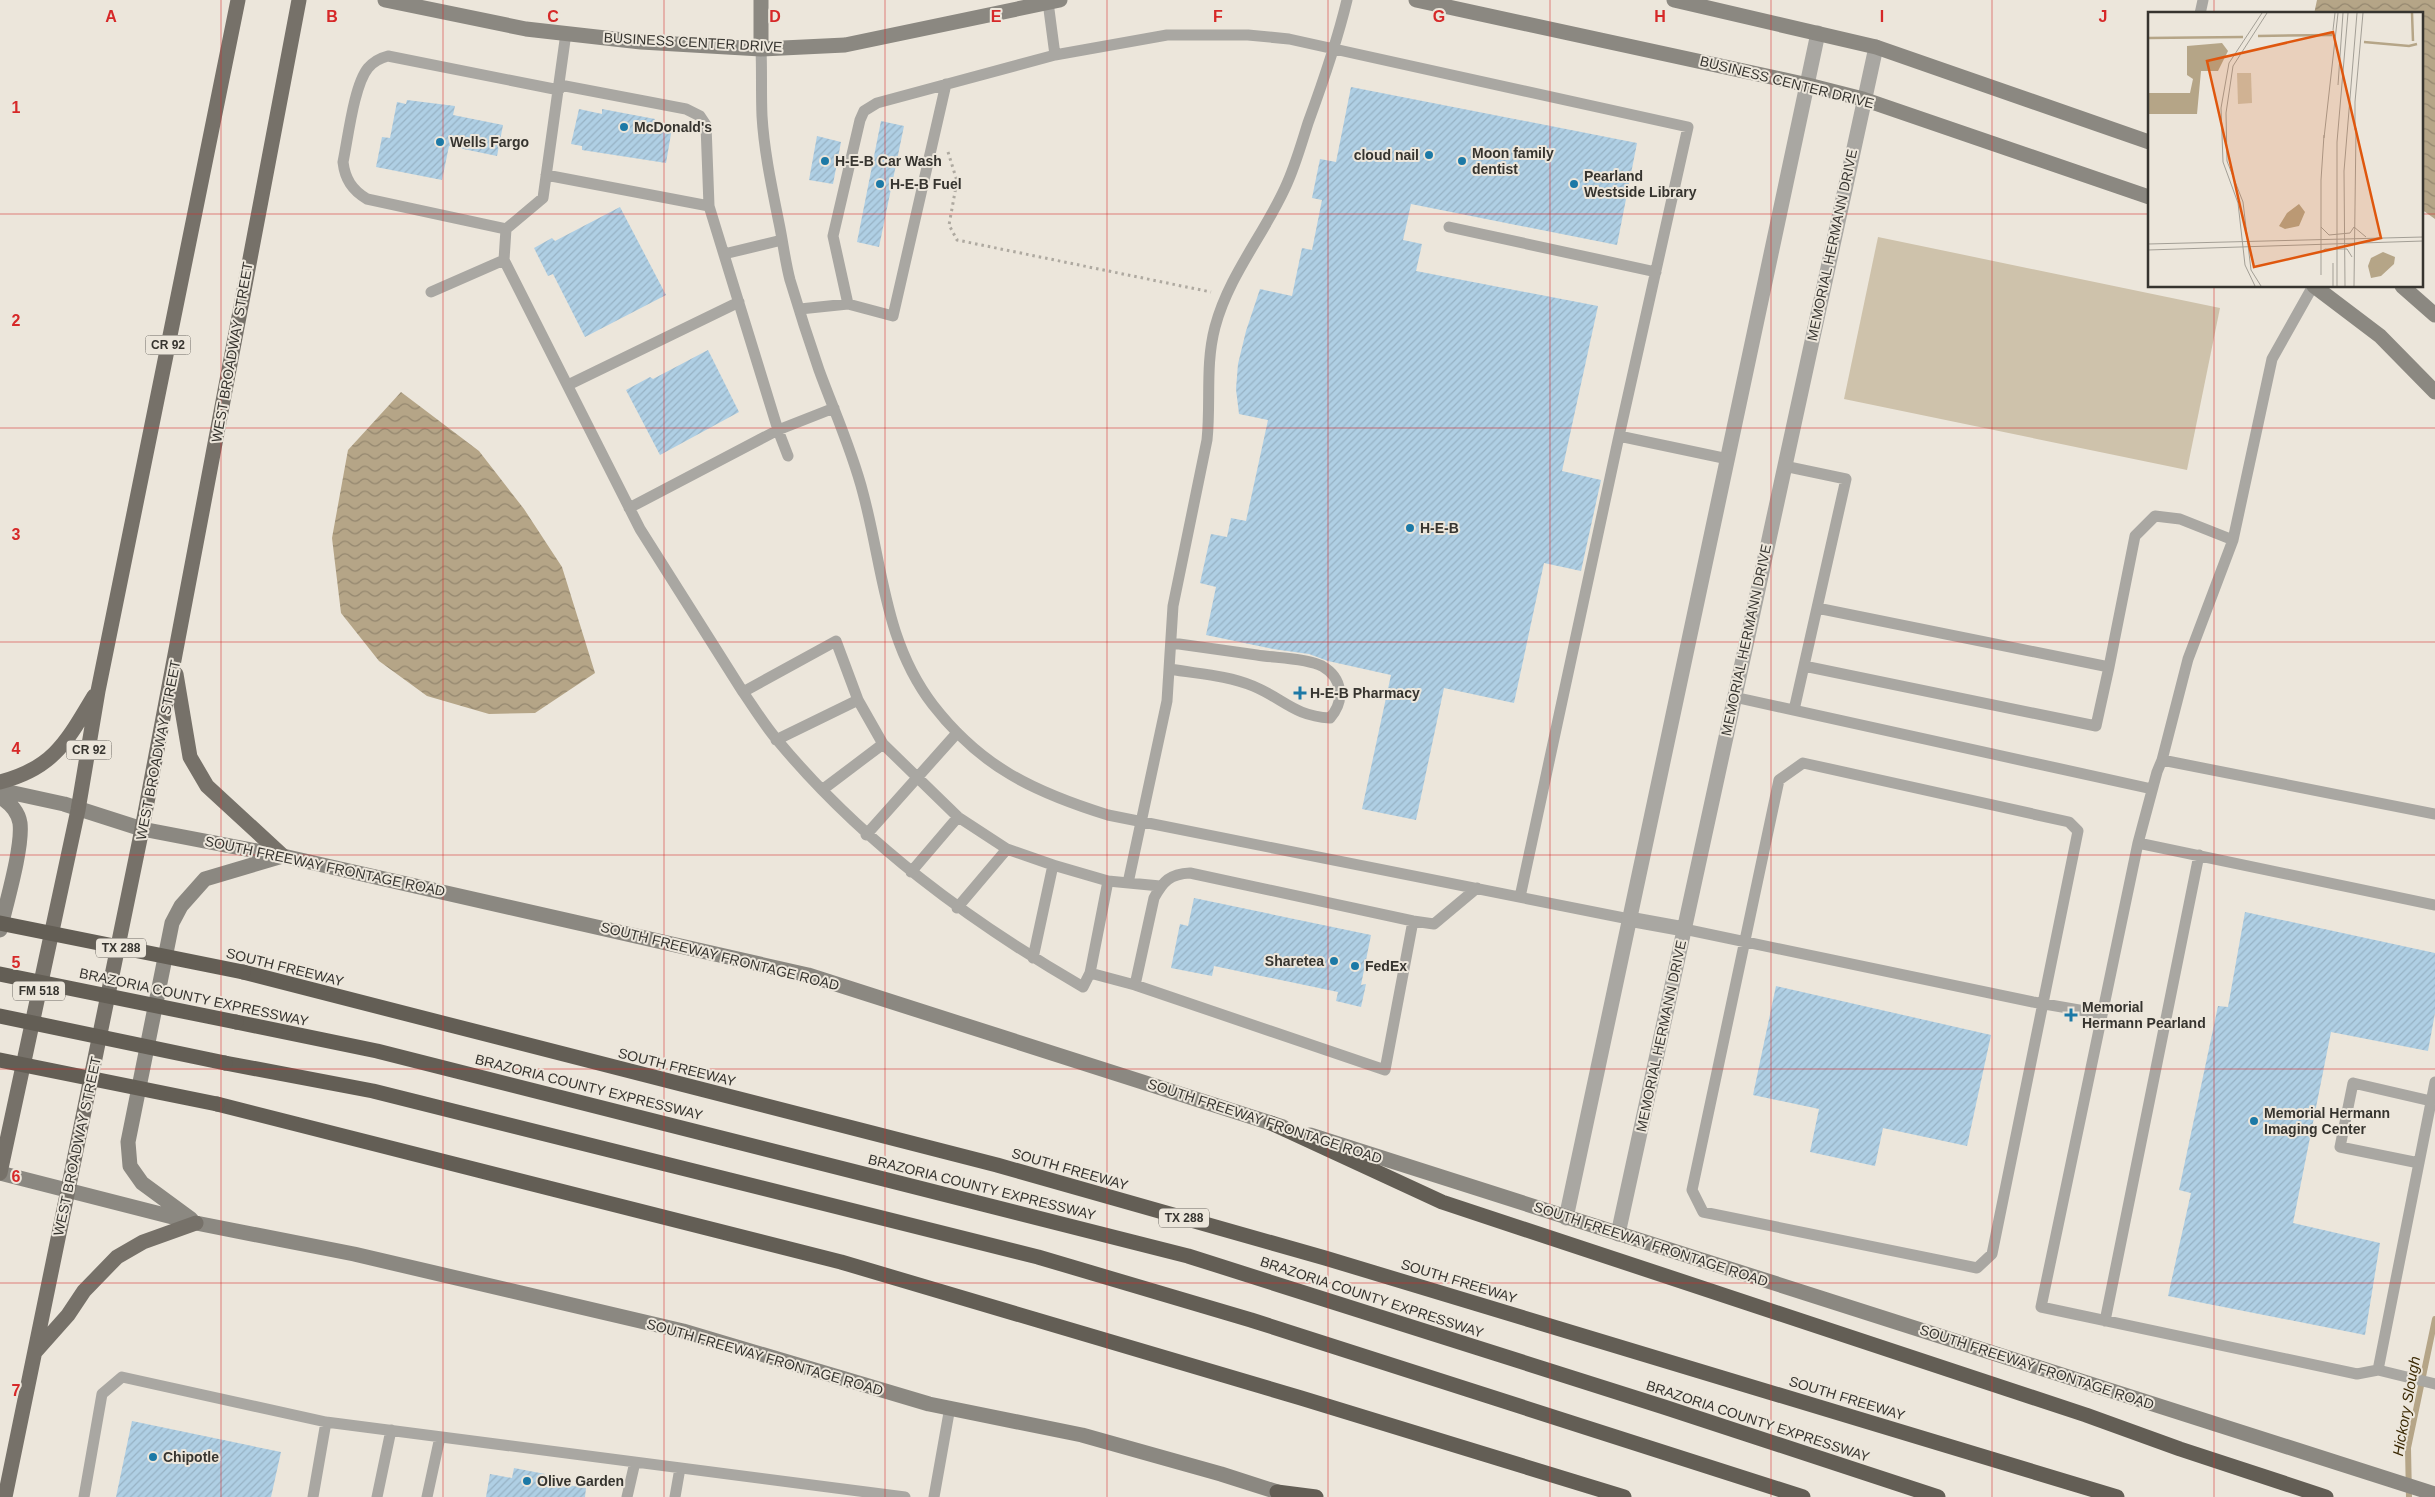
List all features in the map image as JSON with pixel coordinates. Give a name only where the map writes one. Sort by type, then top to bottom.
[{"type":"highway","name":"SOUTH FREEWAY","points":[[0,923],[243,972],[1006,1168],[1325,1258],[2117,1497]]},
{"type":"highway","name":"BRAZORIA COUNTY EXPRESSWAY","points":[[0,974],[377,1051],[1188,1256],[1664,1407],[1938,1497]]},
{"type":"highway","points":[[0,1016],[225,1063],[373,1091],[1038,1257],[1251,1320],[1803,1497]]},
{"type":"highway","points":[[0,1060],[217,1104],[841,1262],[1282,1392],[1624,1497]]},
{"type":"highway","points":[[1271,1123],[1442,1202],[2086,1415],[2180,1449],[2326,1497]]},
{"type":"highway","points":[[1277,1492],[1316,1497]]},
{"type":"main road","name":"CR 92","points":[[78,810],[98,691],[238,0]]},
{"type":"main road","name":"WEST BROADWAY STREET","points":[[5,1497],[142,829],[299,0]]},
{"type":"main road","name":"BUSINESS CENTER DRIVE","points":[[385,0],[526,29],[641,42],[761,48],[845,45],[1052,1]]},
{"type":"main road","points":[[761,48],[762,0]]},
{"type":"main road","name":"BUSINESS CENTER DRIVE","points":[[1416,0],[1808,84],[1864,99],[2148,197]]},
{"type":"main road","points":[[1674,0],[1876,47],[2148,142]]},
{"type":"main road","points":[[2316,288],[2380,336],[2435,392]]},
{"type":"main road","points":[[2404,288],[2435,315]]},
{"type":"main road","points":[[174,665],[190,757],[208,786],[283,856]]},
{"type":"main road","points":[[0,782],[22,776],[48,761],[59,750],[98,691]]},
{"type":"main road","name":"SOUTH FREEWAY FRONTAGE ROAD","points":[[0,790],[64,804],[142,829],[283,856],[808,975],[2435,1494]]},
{"type":"main road","points":[[0,796],[11,803],[20,822],[20,839],[0,930]]},
{"type":"main road","name":"FM 518","points":[[0,1173],[78,810]]},
{"type":"main road","points":[[196,1223],[142,1183],[130,1166],[128,1142],[172,923],[181,906],[205,879],[283,856]]},
{"type":"main road","name":"SOUTH FREEWAY FRONTAGE ROAD","points":[[0,1173],[196,1223],[354,1254],[683,1331],[930,1404],[1082,1435],[1294,1497]]},
{"type":"main road","points":[[35,1352],[68,1315],[84,1290],[117,1257],[143,1242],[196,1223]]},
{"type":"street","points":[[1566,1218],[1818,33]]},
{"type":"street","name":"MEMORIAL HERMANN DRIVE","points":[[1618,1234],[1876,47]]},
{"type":"street","points":[[1629,918],[1684,929]]},
{"type":"lane","points":[[1128,882],[1167,701],[1173,606],[1207,440],[1209,418],[1207,382],[1210,352],[1225,295],[1286,187],[1335,47],[1347,0]]},
{"type":"lane","points":[[1052,1],[1055,55]]},
{"type":"lane","points":[[566,33],[543,198],[510,223],[506,229],[503,249],[504,260],[640,530],[743,692],[776,740],[866,835],[958,908],[1033,958],[1083,986],[1090,973],[1108,881]]},
{"type":"lane","points":[[848,304],[833,236],[860,120],[864,111],[877,103],[1055,55],[1166,35],[1248,35],[1289,39],[1335,47],[1688,127],[1619,436],[1520,897]]},
{"type":"lane","points":[[761,48],[762,118],[772,190],[790,279],[819,370],[850,447],[864,494],[894,635],[917,681],[932,704],[957,733],[995,766],[1028,786],[1066,802],[1108,815],[1142,820],[1629,918]]},
{"type":"lane","points":[[506,229],[367,199],[357,193],[345,173],[343,162],[360,84],[368,68],[378,59],[388,56],[559,88],[686,109],[700,116],[706,125],[709,206],[778,430],[788,456]]},
{"type":"lane","points":[[800,309],[848,304],[893,316],[946,84]]},
{"type":"lane","points":[[546,175],[709,206]]},
{"type":"lane","points":[[1449,227],[1656,272]]},
{"type":"lane","points":[[724,254],[782,240]]},
{"type":"lane","points":[[431,292],[504,260]]},
{"type":"lane","points":[[2312,288],[2272,359],[2233,540],[2188,659],[2162,760],[2152,789],[2138,842],[2041,1308],[2357,1374],[2378,1370],[2435,1384]]},
{"type":"lane","points":[[568,386],[739,302]]},
{"type":"lane","points":[[629,508],[778,430],[834,408]]},
{"type":"lane","points":[[1619,436],[1728,459]]},
{"type":"lane","points":[[1784,466],[1846,480],[1794,710]]},
{"type":"lane","points":[[1804,666],[2096,726],[2135,536],[2155,516],[2180,519],[2233,540]]},
{"type":"lane","points":[[1817,608],[2108,668]]},
{"type":"lane","points":[[743,692],[836,641],[858,700],[883,744],[958,817],[1007,849],[1108,881],[1160,886]]},
{"type":"lane","points":[[1170,670],[1210,674],[1236,680],[1268,693],[1307,716],[1330,718],[1338,708],[1340,692],[1336,678],[1321,666],[1284,658],[1172,642]]},
{"type":"lane","points":[[1734,697],[2152,789]]},
{"type":"lane","points":[[776,740],[858,700]]},
{"type":"lane","points":[[866,835],[957,733]]},
{"type":"lane","points":[[822,790],[883,744]]},
{"type":"lane","points":[[2162,760],[2435,814]]},
{"type":"lane","points":[[1803,763],[2069,822],[2078,831],[1992,1254],[1977,1268],[1703,1212],[1692,1190],[1746,942],[1779,780],[1803,763]]},
{"type":"lane","points":[[911,872],[958,817]]},
{"type":"lane","points":[[2138,842],[2435,905]]},
{"type":"lane","points":[[958,908],[1007,849]]},
{"type":"lane","points":[[2105,1321],[2199,855]]},
{"type":"lane","points":[[1033,958],[1054,865]]},
{"type":"lane","points":[[1135,985],[1154,898],[1160,886],[1175,874],[1190,873],[1434,924],[1477,888]]},
{"type":"lane","points":[[1090,973],[1135,985],[1385,1070],[1414,921]]},
{"type":"lane","points":[[1684,929],[2102,1014]]},
{"type":"lane","points":[[2378,1370],[2435,1082]]},
{"type":"lane","points":[[2419,1163],[2340,1147],[2353,1083],[2431,1101]]},
{"type":"lane","points":[[84,1497],[102,1394],[122,1377],[326,1422],[680,1468],[869,1495],[905,1497]]},
{"type":"lane","points":[[934,1497],[950,1407]]},
{"type":"lane","points":[[313,1497],[326,1422]]},
{"type":"lane","points":[[377,1497],[392,1430]]},
{"type":"lane","points":[[427,1497],[440,1437]]},
{"type":"lane","points":[[628,1497],[635,1462]]},
{"type":"lane","points":[[675,1497],[680,1468]]},
{"type":"path","points":[[946,148],[957,181],[949,225],[957,240],[1225,295]]},
{"type":"shaded area","points":[[1878,237],[2220,308],[2187,470],[1844,399]]},
{"type":"water","points":[[2317,0],[2435,0],[2435,219],[2422,210],[2422,12],[2314,12]]},
{"type":"water","points":[[401,392],[479,451],[524,509],[562,567],[595,673],[535,713],[489,714],[427,696],[379,661],[341,613],[332,538],[348,450]]},
{"type":"building","name":"H-E-B","points":[[1351,87],[1637,143],[1617,245],[1411,204],[1403,240],[1422,244],[1416,271],[1598,306],[1562,471],[1601,480],[1581,571],[1544,563],[1514,703],[1444,688],[1416,820],[1362,809],[1391,675],[1328,661],[1309,654],[1273,649],[1206,635],[1216,587],[1200,583],[1211,534],[1227,537],[1231,518],[1246,521],[1268,420],[1239,414],[1236,389],[1238,364],[1246,331],[1260,289],[1292,296],[1302,248],[1312,250],[1322,200],[1312,198],[1320,159],[1336,162]]},
{"type":"building","name":"Wells Fargo","points":[[407,100],[455,106],[453,115],[503,125],[497,156],[449,146],[442,180],[376,167],[382,137],[390,138],[397,102],[406,104]]},
{"type":"building","points":[[579,109],[602,114],[602,109],[655,119],[654,124],[672,128],[666,163],[582,150],[582,146],[571,144]]},
{"type":"building","name":"H-E-B Fuel","points":[[881,121],[904,126],[879,247],[857,242]]},
{"type":"building","name":"H-E-B Car Wash","points":[[817,136],[841,142],[833,184],[809,180]]},
{"type":"building","points":[[620,207],[666,295],[585,337],[553,274],[548,276],[534,248],[552,238],[555,241]]},
{"type":"building","points":[[708,350],[739,412],[660,455],[626,390],[650,377],[653,379]]},
{"type":"building","points":[[1194,898],[1371,935],[1361,985],[1366,984],[1361,1007],[1336,1001],[1338,992],[1214,966],[1212,976],[1171,968],[1180,924],[1188,926]]},
{"type":"building","name":"Memorial Hermann Imaging Center","points":[[2245,912],[2435,953],[2435,1013],[2428,1051],[2331,1032],[2293,1223],[2380,1243],[2365,1335],[2168,1296],[2191,1193],[2179,1190],[2218,1006],[2228,1007]]},
{"type":"building","points":[[1776,986],[1991,1035],[1967,1146],[1883,1128],[1875,1166],[1810,1152],[1819,1109],[1753,1095]]},
{"type":"building","points":[[132,1421],[281,1452],[271,1497],[116,1497]]},
{"type":"building","name":"Olive Garden","points":[[514,1468],[545,1474],[544,1481],[586,1488],[585,1497],[486,1497],[490,1474],[512,1478]]},
{"type":"waterway","name":"Hickory Slough","points":[[2409,1497],[2408,1448],[2435,1319]]},
{"type":"place","name":"McDonald's","points":[[624,127]]},
{"type":"place","name":"Wells Fargo","points":[[440,142]]},
{"type":"place","name":"cloud nail","points":[[1429,155]]},
{"type":"place","name":"H-E-B Car Wash","points":[[825,161]]},
{"type":"place","name":"Moon family dentist","points":[[1462,161]]},
{"type":"place","name":"H-E-B Fuel","points":[[880,184]]},
{"type":"place","name":"Pearland Westside Library","points":[[1574,184]]},
{"type":"place","name":"H-E-B","points":[[1410,528]]},
{"type":"place","name":"H-E-B Pharmacy","points":[[1300,693]]},
{"type":"place","name":"Sharetea","points":[[1334,961]]},
{"type":"place","name":"FedEx","points":[[1355,966]]},
{"type":"place","name":"Memorial Hermann Pearland","points":[[2071,1015]]},
{"type":"place","name":"Memorial Hermann Imaging Center","points":[[2254,1121]]},
{"type":"place","name":"Chipotle","points":[[153,1457]]},
{"type":"place","name":"Olive Garden","points":[[527,1481]]}]
